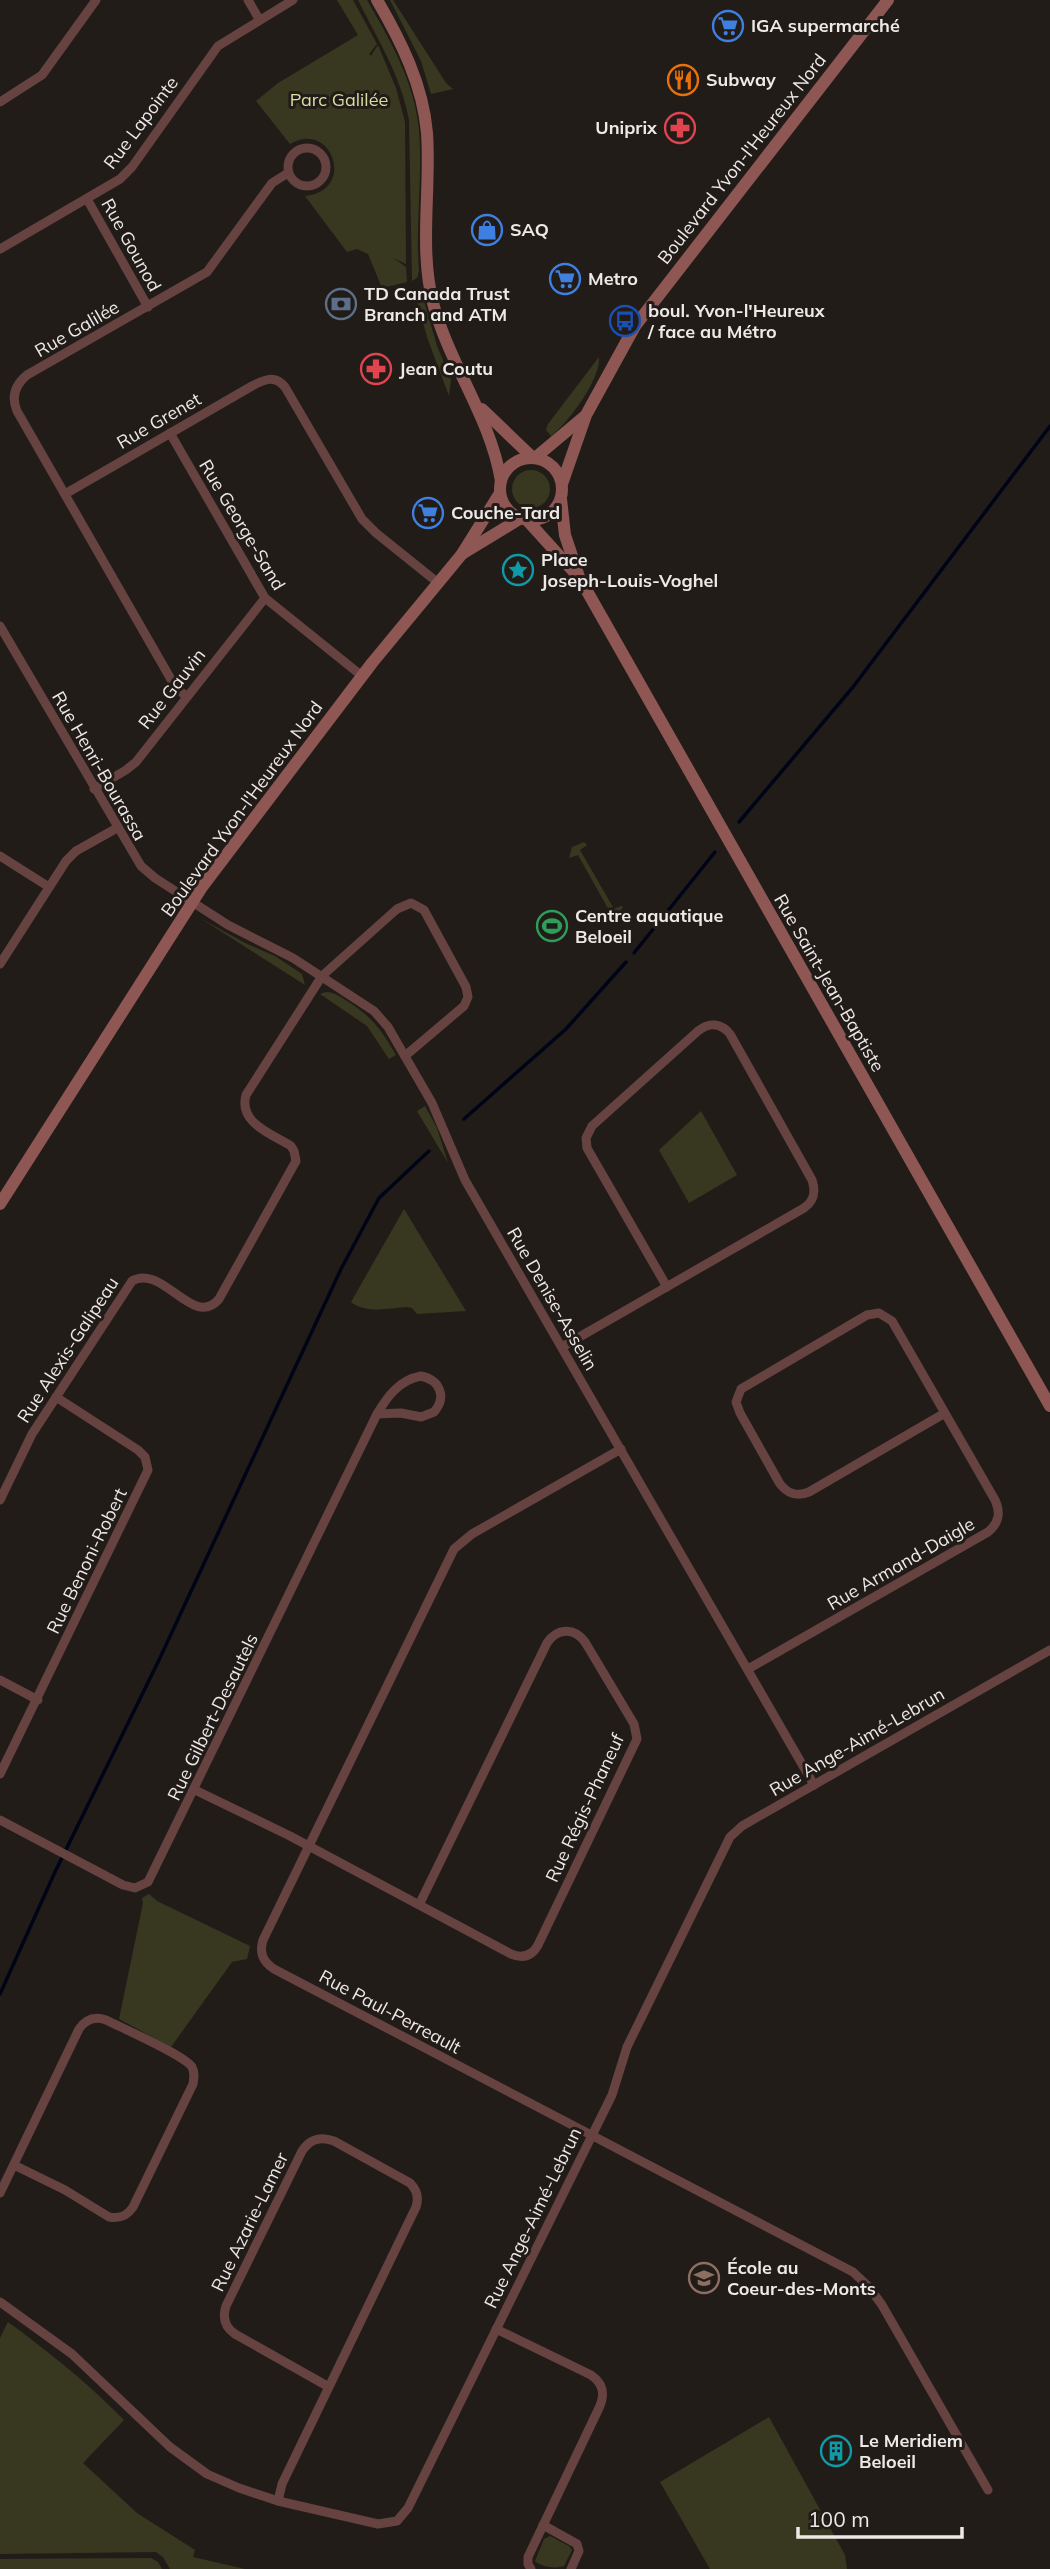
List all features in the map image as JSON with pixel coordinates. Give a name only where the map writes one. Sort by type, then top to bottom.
[{"type":"street","points":[[0,102],[42,75],[96,0]]},
{"type":"street","points":[[248,0],[259,19]]},
{"type":"street","name":"Rue Lapointe","points":[[0,249],[116,182],[128,171],[221,43],[293,0]]},
{"type":"street","points":[[377,0],[403,49],[420,94],[427,141],[427,254],[431,295],[452,356],[494,448],[501,487],[509,511],[524,519],[545,516],[554,510],[561,499],[562,484],[554,467],[534,457],[476,404]]},
{"type":"street","name":"Boulevard Yvon-l'Heureux Nord","points":[[562,484],[586,415],[635,326],[888,0]]},
{"type":"street","name":"Rue Galilée","points":[[302,148],[314,149],[326,162],[324,175],[312,186],[296,183],[288,173],[288,160],[296,150],[302,148]]},
{"type":"street","name":"Rue Galilée","points":[[186,696],[176,688],[16,407],[16,388],[27,376],[207,272],[272,183],[288,173]]},
{"type":"street","name":"Rue Gounod","points":[[87,199],[148,307]]},
{"type":"street","name":"Rue Grenet","points":[[65,494],[252,386],[271,379],[281,382],[285,387],[362,519],[438,582]]},
{"type":"street","name":"Boulevard Yvon-l'Heureux Nord","points":[[534,457],[586,415]]},
{"type":"street","name":"Rue George-Sand","points":[[170,433],[265,598],[362,677]]},
{"type":"street","points":[[501,487],[511,465],[534,457]]},
{"type":"street","name":"Boulevard Yvon-l'Heureux Nord","points":[[0,1204],[192,902],[238,837],[362,677],[462,554],[501,487]]},
{"type":"street","name":"Rue Saint-Jean-Baptiste","points":[[561,499],[565,535],[579,577],[1050,1406]]},
{"type":"street","name":"Boulevard Yvon-l'Heureux Nord","points":[[462,554],[524,519]]},
{"type":"street","name":"Rue Saint-Jean-Baptiste","points":[[524,519],[579,577]]},
{"type":"street","name":"Rue Gauvin","points":[[94,789],[136,762],[265,598]]},
{"type":"street","name":"Rue Henri-Bourassa","points":[[0,626],[117,828],[145,871],[192,902]]},
{"type":"street","points":[[0,964],[69,857],[117,828]]},
{"type":"street","points":[[0,856],[49,887]]},
{"type":"street","name":"Rue Denise-Asselin","points":[[192,902],[238,931],[284,953],[322,976],[374,1011],[388,1027],[438,1114],[460,1171],[814,1785]]},
{"type":"street","points":[[322,976],[402,905],[411,902],[422,908],[466,987],[468,997],[460,1010],[405,1056]]},
{"type":"street","name":"Rue Alexis-Galipeau","points":[[0,1500],[32,1434],[134,1279],[151,1278],[199,1307],[209,1307],[219,1299],[296,1161],[290,1146],[249,1119],[244,1106],[246,1096],[322,976]]},
{"type":"street","points":[[562,1347],[667,1287],[804,1208],[812,1200],[812,1180],[730,1034],[723,1027],[716,1025],[706,1026],[698,1031],[592,1126],[586,1138],[587,1148],[667,1287]]},
{"type":"street","name":"Rue Armand-Daigle","points":[[748,1670],[994,1528],[999,1518],[998,1506],[945,1413],[894,1324],[879,1313],[867,1315],[747,1384],[739,1392],[736,1402],[740,1413],[780,1484],[789,1492],[799,1495],[809,1492],[945,1413]]},
{"type":"street","name":"Rue Gilbert-Desautels","points":[[0,1820],[128,1887],[145,1885],[153,1877],[377,1414],[392,1391],[414,1378],[430,1379],[440,1389],[440,1403],[434,1412],[428,1415],[421,1417],[401,1413],[377,1414]]},
{"type":"street","name":"Rue Benoni-Robert","points":[[0,1774],[148,1470],[146,1460],[138,1450],[56,1396]]},
{"type":"street","name":"Rue Paul-Perreault","points":[[621,1449],[472,1534],[454,1549],[262,1944],[262,1955],[267,1964],[839,2264],[864,2282],[882,2305],[988,2490]]},
{"type":"street","name":"Rue Régis-Phaneuf","points":[[195,1790],[309,1846],[514,1956],[528,1955],[538,1945],[637,1739],[634,1724],[578,1634],[560,1632],[547,1643],[419,1905]]},
{"type":"street","name":"Rue Ange-Aimé-Lebrun","points":[[0,2302],[89,2368],[158,2437],[188,2462],[228,2484],[278,2501],[378,2524],[390,2524],[400,2519],[408,2508],[618,2081],[627,2047],[727,1841],[742,1826],[1050,1650]]},
{"type":"street","points":[[0,1680],[38,1700]]},
{"type":"street","points":[[0,2193],[13,2165],[79,2029],[86,2021],[99,2018],[108,2020],[179,2058],[192,2068],[193,2084],[133,2207],[126,2215],[109,2217],[65,2190],[13,2165]]},
{"type":"street","name":"Rue Azarie-Lamer","points":[[278,2501],[282,2484],[329,2387],[416,2207],[418,2197],[407,2181],[334,2141],[322,2138],[309,2143],[302,2151],[226,2306],[224,2317],[227,2327],[234,2334],[329,2387]]},
{"type":"street","points":[[496,2329],[591,2375],[603,2390],[600,2408],[528,2559],[531,2569]]},
{"type":"street","points":[[543,2525],[577,2544],[579,2551],[571,2569]]},
{"type":"green space","name":"Parc Galilée","points":[[337,0],[353,0],[377,44],[369,54],[371,56],[378,45],[396,88],[405,122],[406,264],[393,258],[406,267],[407,282],[382,288],[368,254],[357,249],[347,252],[305,196],[321,191],[331,182],[333,159],[327,148],[317,141],[305,139],[290,144],[256,101],[278,83],[358,35]]},
{"type":"green space","points":[[358,0],[367,0],[393,46],[417,113],[420,148],[419,271],[417,278],[412,281],[409,120],[395,73]]},
{"type":"green space","points":[[390,0],[393,0],[446,83],[453,89],[431,94],[421,61]]},
{"type":"green space","points":[[416,298],[424,301],[437,346],[451,379],[449,396],[428,340]]},
{"type":"green space","points":[[599,357],[595,377],[582,400],[551,436],[546,430],[548,424]]},
{"type":"green space","points":[[531,470],[545,475],[550,489],[545,503],[531,508],[517,503],[512,489],[517,475]]},
{"type":"green space","points":[[584,842],[587,845],[580,850],[614,909],[623,907],[612,921],[603,918],[610,912],[578,855],[569,858],[572,847]]},
{"type":"green space","points":[[200,918],[275,956],[302,974],[305,985]]},
{"type":"green space","points":[[326,992],[339,996],[370,1018],[396,1055],[389,1059],[367,1026],[320,994]]},
{"type":"green space","points":[[425,1106],[437,1128],[448,1163],[417,1111]]},
{"type":"green space","points":[[701,1111],[737,1175],[689,1203],[659,1150]]},
{"type":"green space","points":[[404,1209],[466,1311],[417,1314],[407,1307],[370,1309],[351,1302]]},
{"type":"green space","points":[[149,1894],[157,1901],[250,1946],[247,1959],[232,1962],[171,2047],[119,2019],[142,1898]]},
{"type":"green space","points":[[8,2322],[68,2369],[124,2420],[83,2463],[137,2513],[195,2550],[193,2557],[245,2569],[170,2569],[163,2557],[156,2552],[0,2554],[0,2338]]},
{"type":"green space","points":[[769,2417],[845,2555],[847,2569],[710,2569],[660,2482]]},
{"type":"green space","points":[[550,2536],[572,2550],[564,2566],[549,2567],[535,2561],[544,2539]]},
{"type":"green space","points":[[151,2558],[158,2562],[162,2569],[0,2569],[0,2559]]},
{"type":"waterway","points":[[739,822],[853,687],[1050,426]]},
{"type":"waterway","points":[[634,953],[715,852]]},
{"type":"waterway","points":[[464,1119],[566,1029],[626,962]]},
{"type":"waterway","points":[[0,1994],[55,1872],[159,1660],[341,1269],[379,1198],[429,1151]]},
{"type":"place","name":"IGA supermarché","points":[[728,26]]},
{"type":"place","name":"Subway","points":[[683,80]]},
{"type":"place","name":"Uniprix","points":[[680,128]]},
{"type":"place","name":"SAQ","points":[[487,230]]},
{"type":"place","name":"Metro","points":[[565,279]]},
{"type":"place","name":"TD Canada Trust Branch and ATM","points":[[341,304]]},
{"type":"place","name":"boul. Yvon-l'Heureux / face au Métro","points":[[625,321]]},
{"type":"place","name":"Jean Coutu","points":[[376,369]]},
{"type":"place","name":"Couche-Tard","points":[[428,513]]},
{"type":"place","name":"Place Joseph-Louis-Voghel","points":[[518,570]]},
{"type":"place","name":"Centre aquatique Beloeil","points":[[552,926]]},
{"type":"place","name":"École au Coeur-des-Monts","points":[[704,2278]]},
{"type":"place","name":"Le Meridiem Beloeil","points":[[836,2451]]}]
